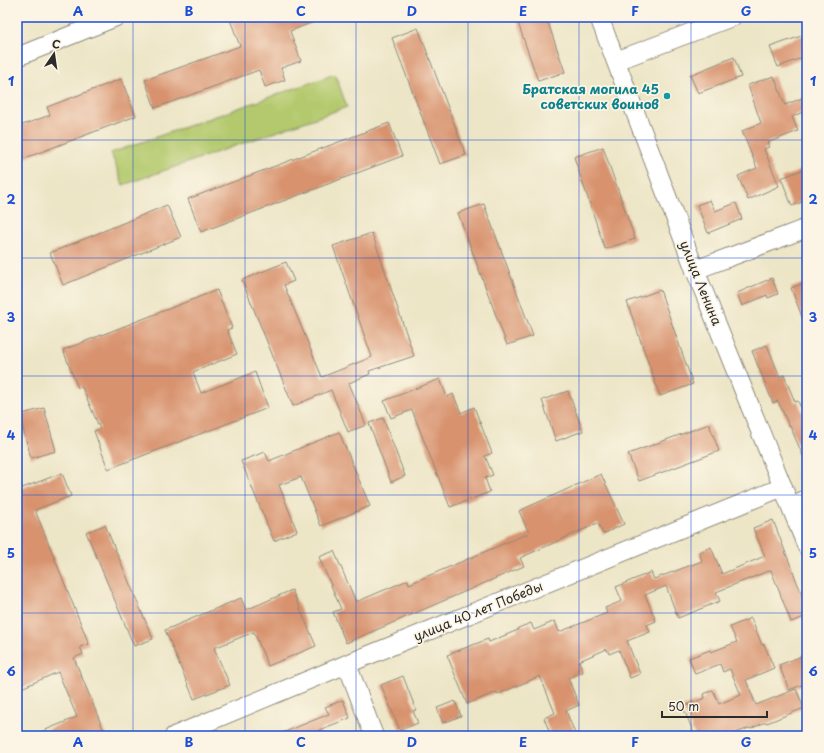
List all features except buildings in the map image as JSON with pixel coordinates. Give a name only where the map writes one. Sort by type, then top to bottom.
[{"type":"street","points":[[17,56],[116,17]]},
{"type":"street","name":"улица Ленина","points":[[599,17],[695,270],[784,487],[799,502],[807,546]]},
{"type":"street","points":[[616,61],[732,17]]},
{"type":"street","points":[[695,270],[807,228]]},
{"type":"street","name":"улица 40 лет Победы","points":[[174,736],[193,732],[347,664],[784,487]]},
{"type":"street","points":[[347,664],[374,736]]},
{"type":"green space","points":[[335,74],[347,107],[123,185],[111,153]]},
{"type":"place","name":"Братская могила 45 советских воинов","points":[[667,96]]}]
